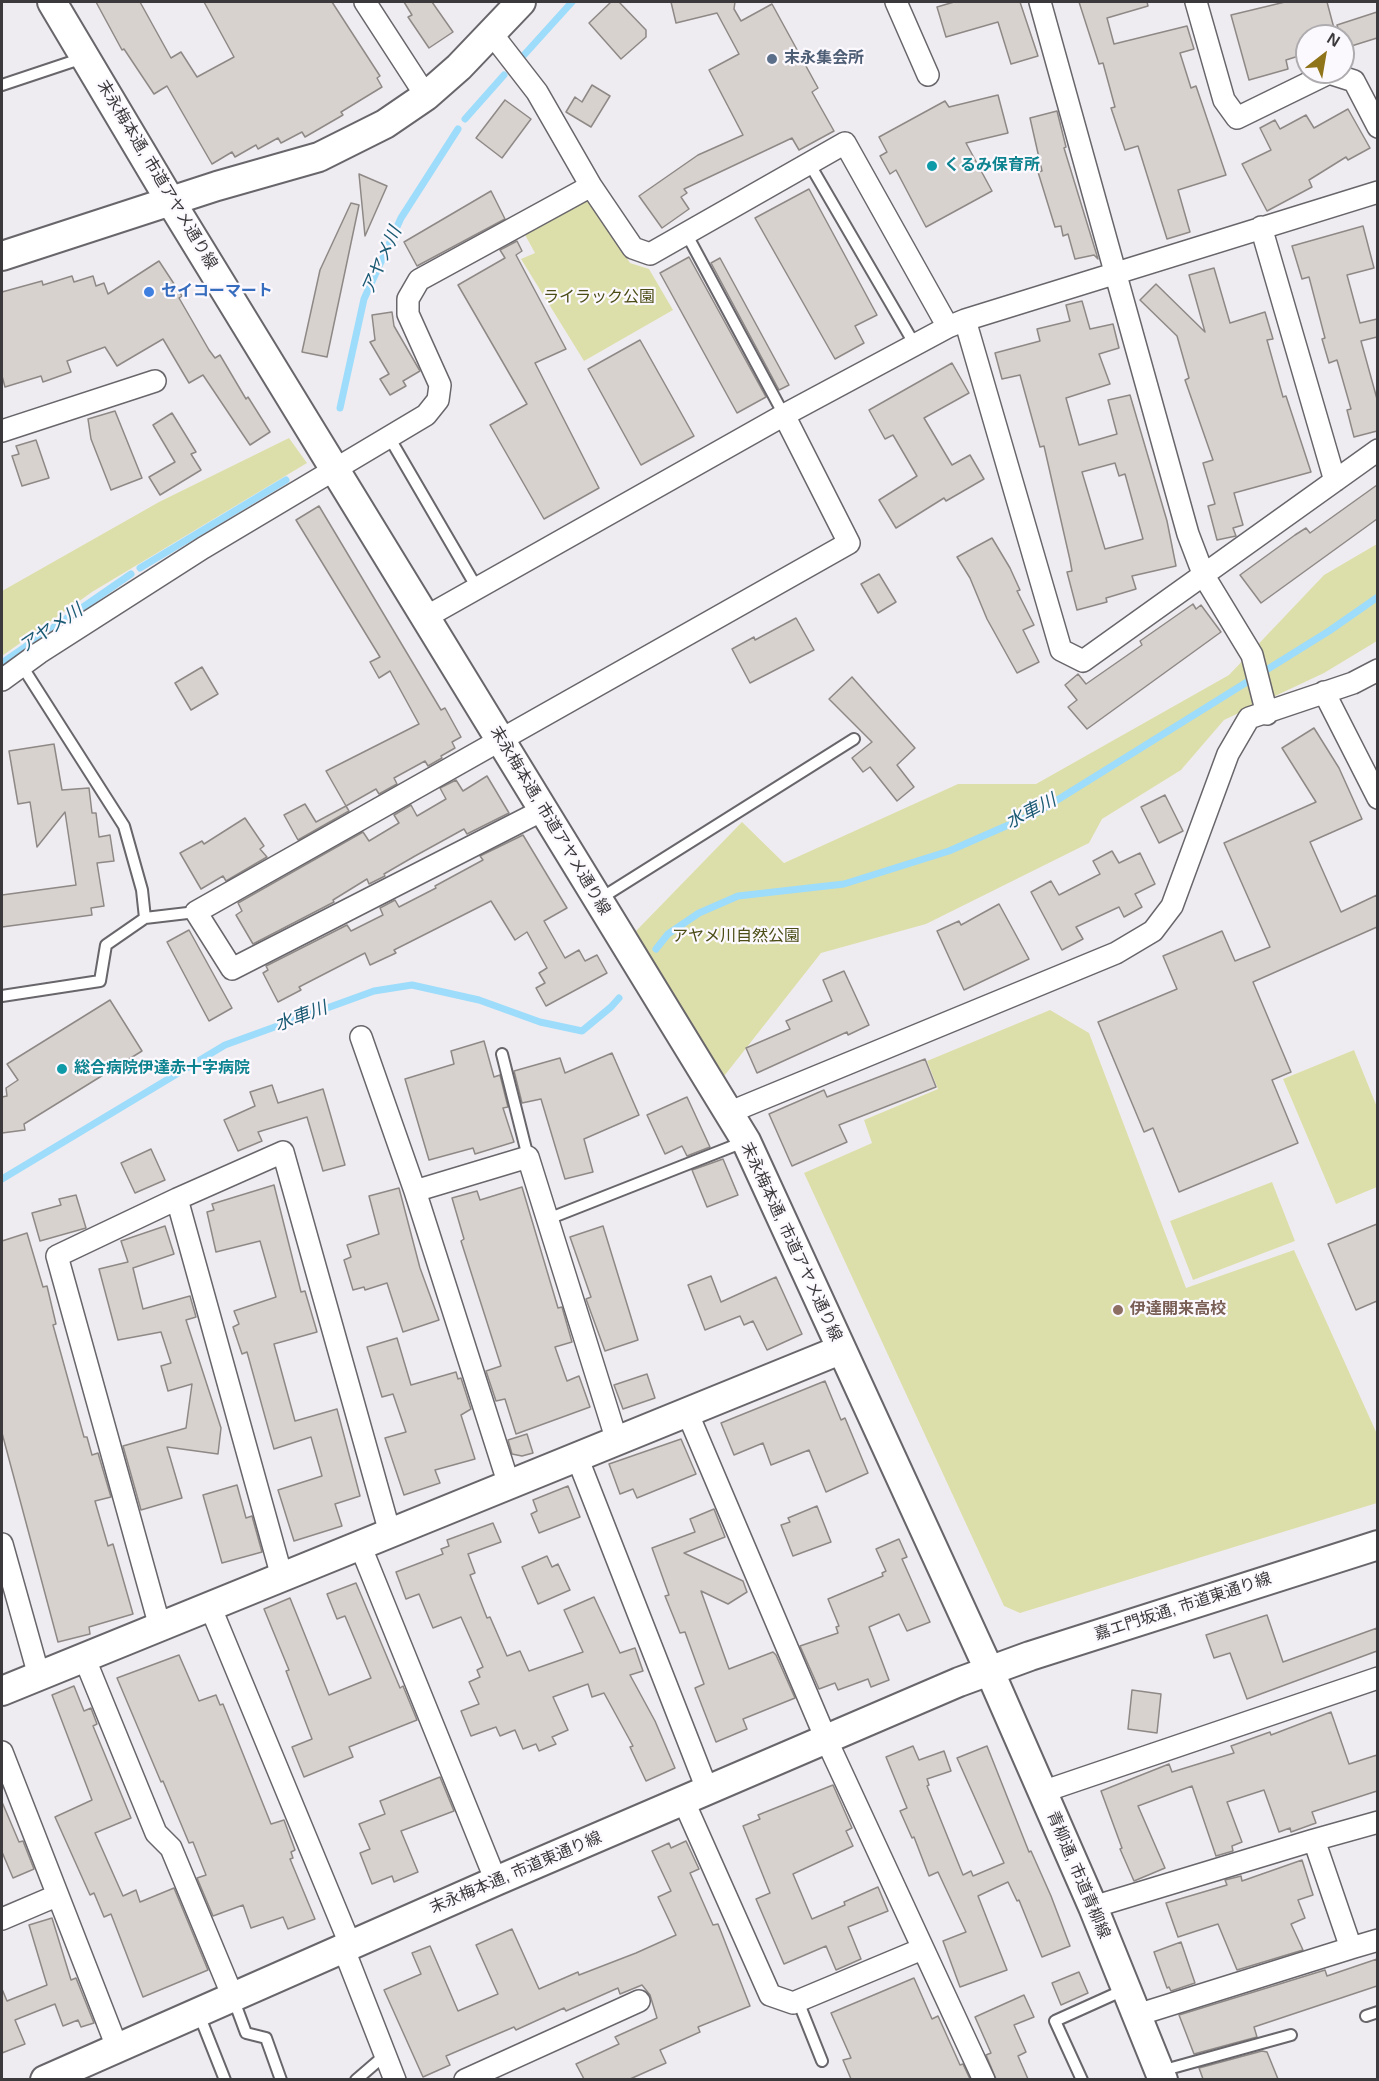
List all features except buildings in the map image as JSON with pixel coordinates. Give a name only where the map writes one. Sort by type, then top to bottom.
[{"type":"street","name":"末永梅本通, 市道アヤメ通り線","points":[[52,2],[171,202],[336,468],[746,1141],[840,1350],[990,1672]]},
{"type":"street","points":[[365,2],[426,96]]},
{"type":"street","points":[[896,2],[928,75]]},
{"type":"street","points":[[1040,2],[1188,534],[1204,576],[1252,655],[1267,714]]},
{"type":"street","points":[[1196,2],[1224,100],[1237,118],[1329,73],[1354,81],[1377,127]]},
{"type":"street","points":[[2,256],[217,186],[320,157],[385,124],[426,96],[492,34],[517,3]]},
{"type":"street","points":[[492,34],[537,92],[591,186],[633,248],[650,254],[845,143],[957,323],[1061,650],[1083,661],[1377,450]]},
{"type":"street","points":[[2,681],[194,554],[426,415],[438,400],[440,385],[408,314],[408,299],[419,280],[591,186]]},
{"type":"street","points":[[426,617],[784,415],[957,323],[1377,192]]},
{"type":"street","points":[[1261,227],[1335,481]]},
{"type":"street","points":[[2,431],[155,381]]},
{"type":"street","points":[[543,810],[232,969],[196,912],[849,543],[784,415]]},
{"type":"street","points":[[728,1113],[1116,953],[1153,931],[1172,906],[1228,754],[1249,718],[1267,714],[1353,683],[1377,670]]},
{"type":"street","points":[[1324,692],[1377,798]]},
{"type":"street","points":[[361,1037],[415,1191],[509,1485]]},
{"type":"street","points":[[160,1627],[57,1256],[283,1152],[390,1533]]},
{"type":"street","points":[[415,1191],[528,1157],[617,1441]]},
{"type":"street","points":[[177,1199],[282,1577]]},
{"type":"street","points":[[2,1691],[840,1350]]},
{"type":"street","points":[[687,1412],[826,1740],[984,2079]]},
{"type":"street","points":[[577,1457],[695,1796],[770,1995],[793,2003],[922,1949]]},
{"type":"street","points":[[2,1544],[39,1676]]},
{"type":"street","points":[[360,1545],[496,1881]]},
{"type":"street","name":"嘉エ門坂通, 市道東通り線","points":[[990,1672],[1041,1653],[1377,1545]]},
{"type":"street","points":[[210,1606],[346,1946],[395,2079]]},
{"type":"street","points":[[84,1657],[156,1833],[171,1848],[233,1997]]},
{"type":"street","name":"末永梅本通, 市道東通り線","points":[[48,2079],[496,1881],[959,1682],[990,1672]]},
{"type":"street","name":"青柳通, 市道青柳線","points":[[990,1672],[1093,1907],[1160,2077]]},
{"type":"street","points":[[1042,1792],[1377,1678]]},
{"type":"street","points":[[2,1752],[56,1896],[117,2047]]},
{"type":"street","points":[[1093,1907],[1377,1822]]},
{"type":"street","points":[[1314,1840],[1351,1948]]},
{"type":"street","points":[[2,1919],[56,1896]]},
{"type":"street","points":[[1132,2002],[1377,1940]]},
{"type":"street","points":[[465,2079],[639,2001]]},
{"type":"lane","points":[[2,84],[86,56]]},
{"type":"lane","points":[[809,163],[915,345]]},
{"type":"lane","points":[[686,234],[784,415]]},
{"type":"lane","points":[[389,437],[477,588]]},
{"type":"lane","points":[[22,666],[124,826],[142,890],[145,918]]},
{"type":"lane","points":[[598,900],[854,739]]},
{"type":"lane","points":[[2,996],[100,981],[106,945],[145,918],[196,912]]},
{"type":"lane","points":[[502,1054],[528,1157]]},
{"type":"lane","points":[[548,1219],[746,1141]]},
{"type":"lane","points":[[233,1997],[246,2033],[266,2038],[281,2079]]},
{"type":"lane","points":[[798,2001],[822,2061]]},
{"type":"lane","points":[[1082,2079],[1055,2021],[1132,2002]]},
{"type":"lane","points":[[198,2012],[225,2079]]},
{"type":"lane","points":[[1366,2016],[1377,2012]]},
{"type":"lane","points":[[1160,2077],[1291,2035]]},
{"type":"lane","points":[[356,2079],[385,2055]]},
{"type":"green space","name":"ライラック公園","points":[[580,200],[592,203],[630,263],[649,269],[673,310],[584,361],[521,259],[535,253],[524,233]]},
{"type":"green space","points":[[289,438],[307,463],[92,592],[2,656],[2,591],[159,502]]},
{"type":"green space","name":"アヤメ川自然公園","points":[[1377,544],[1377,641],[1324,673],[1224,720],[1181,770],[1102,819],[1089,843],[926,924],[821,953],[721,1080],[636,931],[742,822],[784,863],[958,784],[1036,784],[1229,675],[1324,575]]},
{"type":"green space","points":[[1050,1010],[1089,1033],[1186,1288],[1294,1250],[1377,1434],[1377,1503],[1020,1613],[1004,1606],[804,1173],[872,1143],[864,1120],[938,1089],[927,1061]]},
{"type":"green space","points":[[1354,1050],[1377,1107],[1377,1187],[1336,1204],[1283,1079]]},
{"type":"green space","points":[[1272,1182],[1295,1241],[1193,1280],[1170,1221]]},
{"type":"waterway","name":"アヤメ川","points":[[524,55],[572,2]]},
{"type":"waterway","name":"アヤメ川","points":[[465,119],[504,75]]},
{"type":"waterway","name":"アヤメ川","points":[[340,408],[364,299],[401,218],[458,129]]},
{"type":"waterway","name":"アヤメ川","points":[[140,568],[286,480]]},
{"type":"waterway","name":"アヤメ川","points":[[2,663],[131,574]]},
{"type":"waterway","name":"水車川","points":[[656,949],[668,934],[699,913],[738,896],[844,884],[949,851],[1038,812],[1329,631],[1378,597]]},
{"type":"waterway","name":"水車川","points":[[2,1179],[225,1045],[374,991],[412,985],[479,1000],[540,1022],[582,1031],[619,998]]},
{"type":"place","name":"末永集会所","points":[[772,59]]},
{"type":"place","name":"くるみ保育所","points":[[932,166]]},
{"type":"place","name":"セイコーマート","points":[[149,292]]},
{"type":"place","name":"総合病院伊達赤十字病院","points":[[62,1069]]},
{"type":"place","name":"伊達開来高校","points":[[1118,1310]]}]
